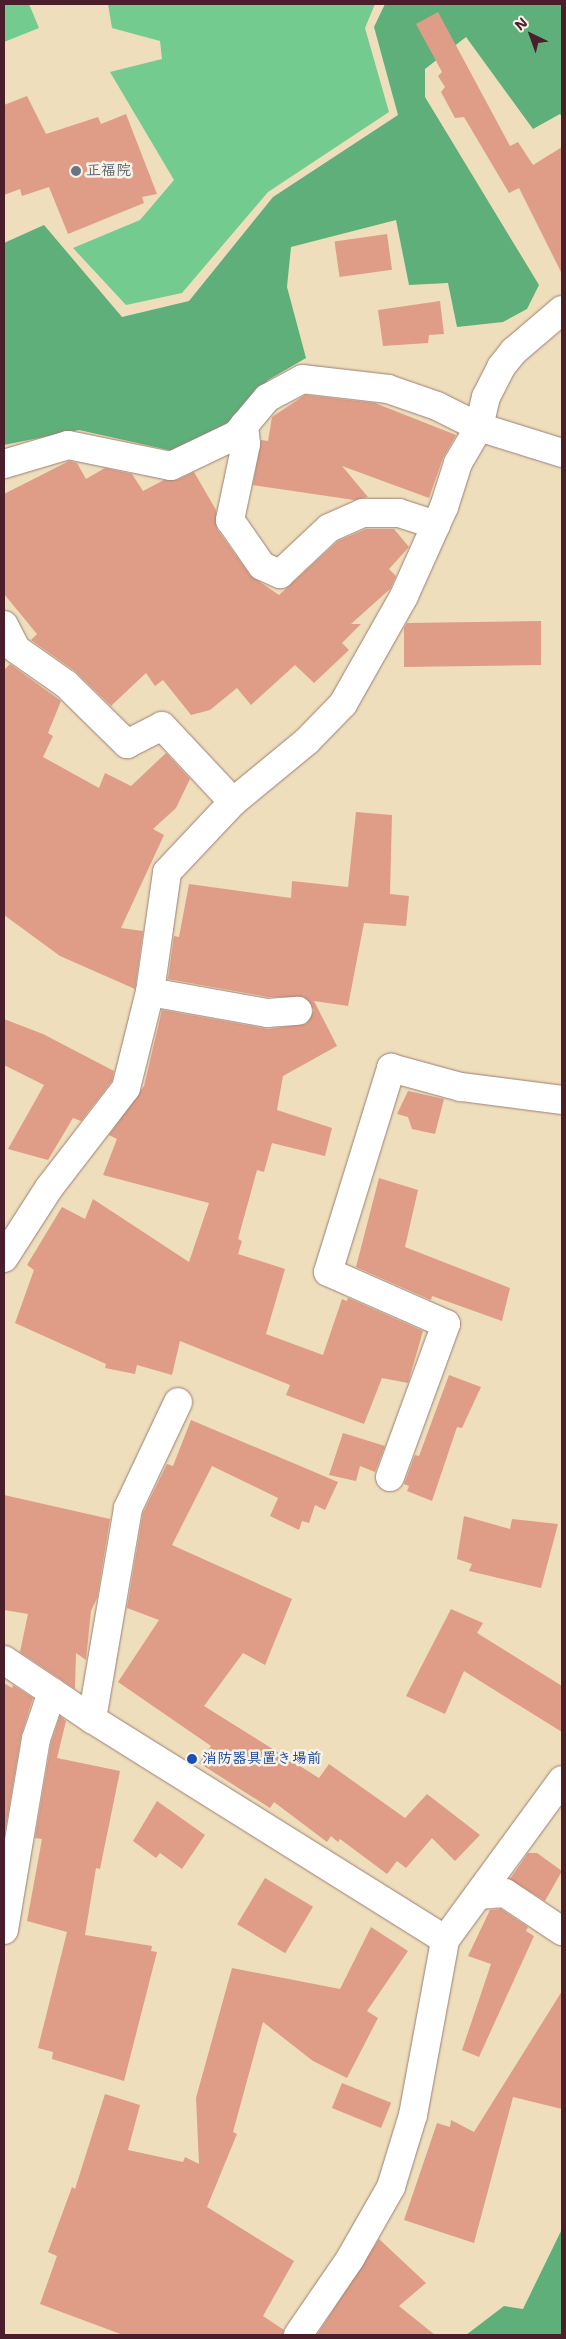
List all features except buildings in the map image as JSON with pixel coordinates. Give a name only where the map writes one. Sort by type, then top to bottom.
[{"type":"street","points":[[4,1258],[49,1188],[126,1088],[150,992],[167,872],[233,802],[307,741],[343,704],[404,596],[436,525],[458,463],[479,427],[486,397],[501,367],[514,351],[562,310]]},
{"type":"street","points":[[4,464],[68,446],[171,466],[236,434],[267,398],[302,379],[388,389],[437,406],[479,427],[562,453]]},
{"type":"street","points":[[244,425],[246,444],[230,520],[262,566],[280,574],[329,528],[363,513],[399,514],[436,525]]},
{"type":"street","points":[[4,625],[16,649],[66,684],[127,744],[162,726],[233,802]]},
{"type":"street","points":[[150,992],[267,1013],[298,1010]]},
{"type":"street","points":[[390,1477],[446,1324],[328,1272],[391,1068],[461,1086],[562,1100]]},
{"type":"street","points":[[92,1719],[128,1508],[178,1402]]},
{"type":"street","points":[[4,1660],[92,1719],[445,1940]]},
{"type":"street","points":[[4,1930],[36,1738],[52,1692]]},
{"type":"street","points":[[298,2335],[350,2259],[391,2187],[413,2115],[445,1940],[562,1780]]},
{"type":"street","points":[[478,1895],[505,1892],[562,1931]]},
{"type":"green space","points":[[4,4],[29,4],[39,28],[4,42]]},
{"type":"green space","points":[[108,4],[375,4],[365,28],[389,112],[268,192],[182,293],[126,305],[73,248],[140,220],[174,180],[110,72],[162,59],[160,41],[112,28]]},
{"type":"green space","points":[[385,4],[562,4],[562,117],[560,114],[533,129],[466,37],[425,69],[425,97],[539,285],[527,309],[503,322],[457,327],[448,283],[409,285],[396,220],[291,247],[287,287],[306,358],[268,380],[237,418],[173,451],[79,430],[4,445],[4,243],[44,225],[122,317],[189,301],[273,197],[398,115],[374,27]]},
{"type":"green space","points":[[562,2229],[562,2335],[466,2335],[504,2306],[523,2309]]},
{"type":"place","name":"正福院","points":[[76,171]]},
{"type":"place","name":"消防器具置き場前","points":[[192,1759]]}]
